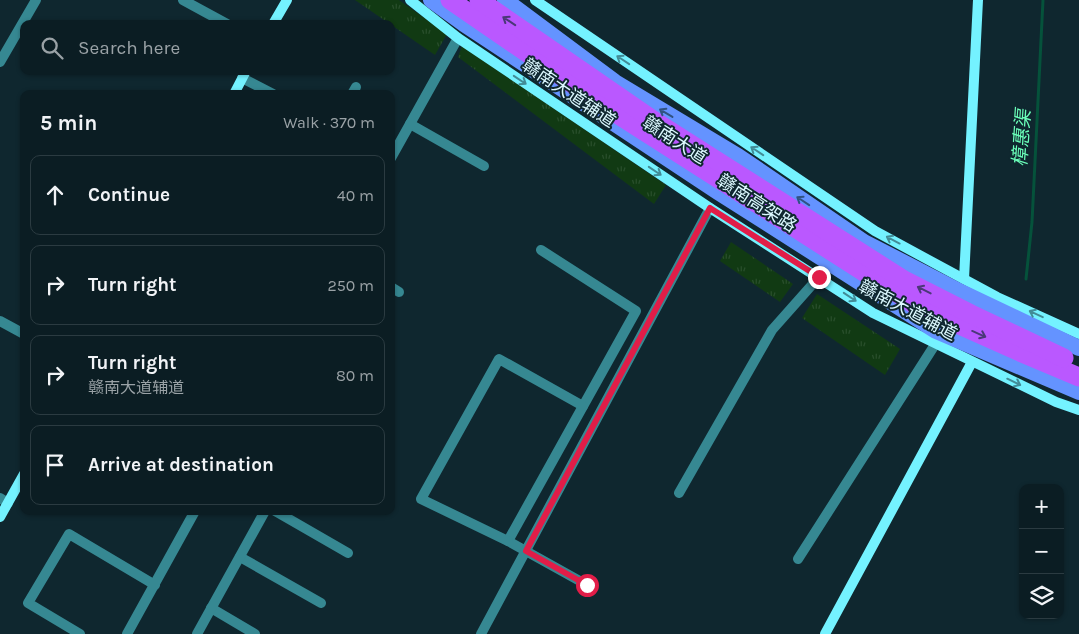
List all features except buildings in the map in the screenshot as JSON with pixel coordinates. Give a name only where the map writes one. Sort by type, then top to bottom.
[{"type":"highway","name":"赣南高架路","points":[[450,0],[603,105],[918,306],[1022,354],[1079,377]]},
{"type":"highway","name":"赣南高架路","points":[[479,0],[656,122],[904,280],[971,314],[1079,364]]},
{"type":"main road","points":[[417,0],[461,31]]},
{"type":"main road","name":"赣南大道","points":[[431,0],[461,31],[710,186],[976,356],[1061,384],[1079,392]]},
{"type":"main road","name":"赣南大道","points":[[504,0],[615,82],[738,156],[864,242],[1076,339]]},
{"type":"street","points":[[24,20],[36,0]]},
{"type":"street","points":[[183,0],[220,20]]},
{"type":"street","points":[[275,20],[287,0]]},
{"type":"street","name":"赣南大道辅道","points":[[410,0],[461,31],[710,208],[873,313],[936,343],[976,356],[1056,402],[1079,410]]},
{"type":"street","points":[[535,0],[875,231],[964,278],[998,303]]},
{"type":"street","points":[[964,278],[978,0]]},
{"type":"street","points":[[0,62],[20,28]]},
{"type":"street","points":[[395,151],[461,31]]},
{"type":"street","points":[[236,90],[244,75],[267,90]]},
{"type":"street","points":[[410,124],[484,166]]},
{"type":"street","points":[[480,634],[710,208]]},
{"type":"street","points":[[508,541],[636,311],[541,250]]},
{"type":"street","points":[[679,493],[772,330],[819,277]]},
{"type":"street","points":[[0,321],[20,332]]},
{"type":"street","points":[[798,559],[936,343]]},
{"type":"street","points":[[825,634],[976,356]]},
{"type":"street","points":[[583,406],[499,359],[421,499],[508,541],[587,585]]},
{"type":"street","points":[[0,517],[4,501],[20,479]]},
{"type":"street","points":[[128,634],[193,515]]},
{"type":"street","points":[[197,634],[263,515]]},
{"type":"street","points":[[282,515],[348,553]]},
{"type":"street","points":[[80,634],[28,603],[69,534],[155,585]]},
{"type":"street","points":[[240,557],[321,603]]},
{"type":"street","points":[[211,608],[255,634]]},
{"type":"green space","points":[[355,0],[399,0],[447,34],[435,55],[395,28],[395,20],[384,20]]},
{"type":"green space","points":[[462,46],[666,185],[654,204],[458,57]]},
{"type":"green space","points":[[731,242],[793,284],[780,302],[720,261]]},
{"type":"green space","points":[[817,294],[900,349],[885,375],[802,318]]},
{"type":"waterway","name":"樟惠渠","points":[[1026,279],[1032,222],[1043,0]]},
{"type":"route","points":[[587,585],[526,551],[710,208],[819,277]]}]
